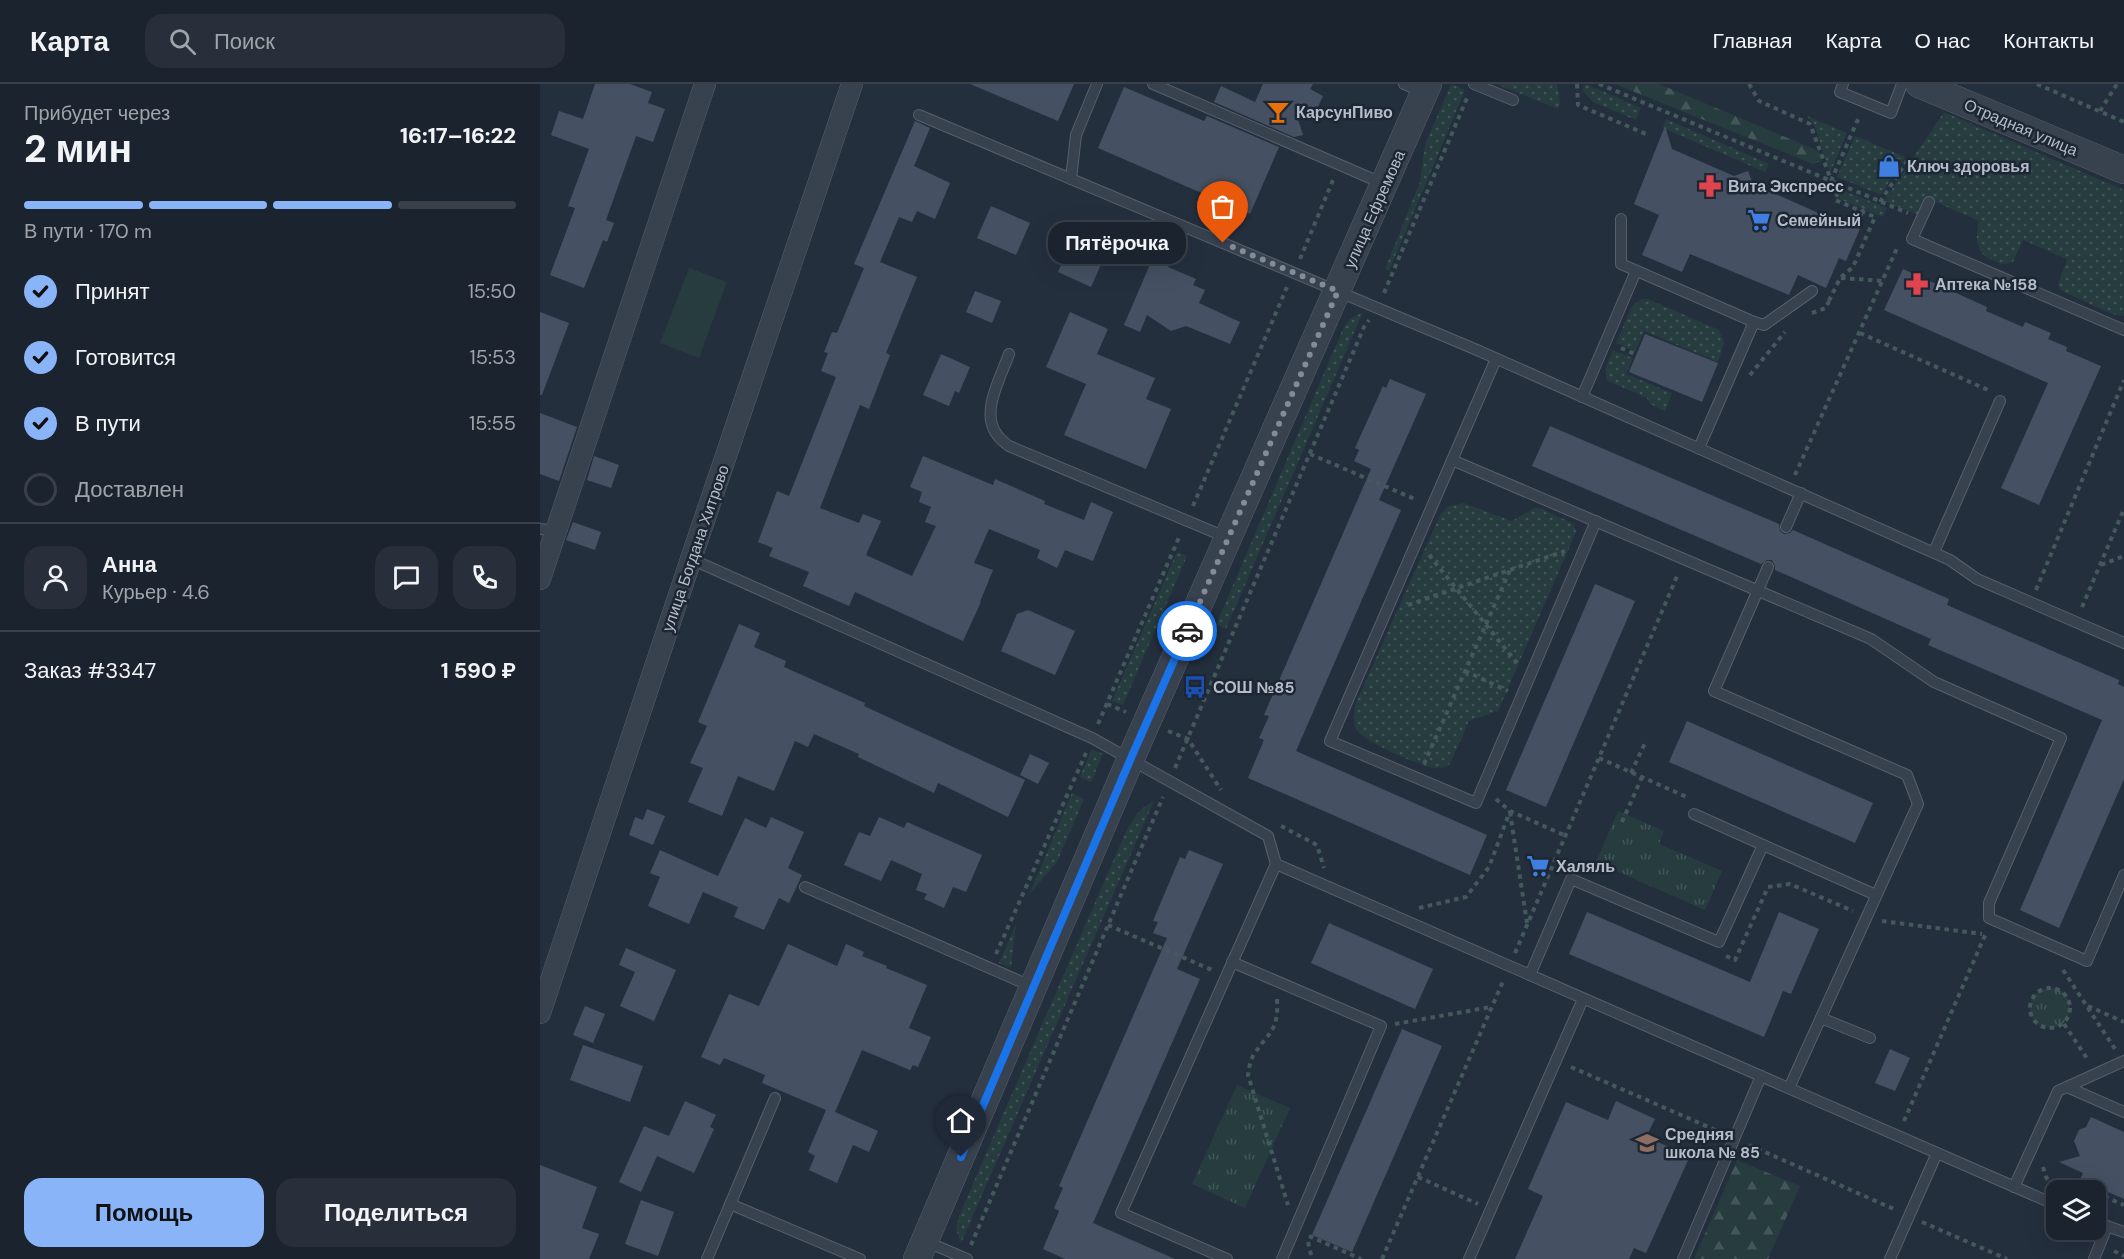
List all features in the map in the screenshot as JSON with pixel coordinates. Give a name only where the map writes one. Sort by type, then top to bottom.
[{"type":"street","points":[[540,579],[548,530],[705,84]]},
{"type":"street","name":"улица Богдана Хитрово","points":[[540,1013],[690,559],[852,84]]},
{"type":"street","name":"Отрадная улица","points":[[1919,84],[2124,170]]},
{"type":"street","name":"улица Ефремова","points":[[921,1250],[1131,758],[1384,184],[1419,87]]},
{"type":"lane","points":[[1071,179],[1076,135],[1097,84]]},
{"type":"lane","points":[[1153,84],[1384,184]]},
{"type":"lane","points":[[1474,84],[1513,100]]},
{"type":"lane","points":[[1843,84],[1840,92],[1891,113],[1902,84]]},
{"type":"lane","points":[[919,115],[1496,359],[1934,552],[1977,579],[2124,643]]},
{"type":"lane","points":[[1929,202],[1912,239],[2124,330]]},
{"type":"lane","points":[[1621,219],[1621,264],[1754,322],[1764,325],[1812,291]]},
{"type":"lane","points":[[1582,397],[1636,271]]},
{"type":"lane","points":[[1699,448],[1754,322]]},
{"type":"lane","points":[[1009,354],[990,405],[991,420],[996,435],[1009,446],[1228,538]]},
{"type":"lane","points":[[1496,359],[1330,741],[1476,803],[1596,521]]},
{"type":"lane","points":[[1934,552],[2000,401]]},
{"type":"lane","points":[[1452,460],[1871,639],[1934,682],[2061,738],[1989,903],[1989,918],[1992,920],[2086,961],[2124,875]]},
{"type":"lane","points":[[1786,527],[1801,494]]},
{"type":"lane","points":[[690,559],[1092,738],[1268,836],[1276,864],[1121,1213],[1227,1259]]},
{"type":"lane","points":[[1768,567],[1714,691],[1907,775],[1918,804],[1789,1088]]},
{"type":"lane","points":[[1694,814],[1876,895]]},
{"type":"lane","points":[[1530,975],[1571,879],[1719,942],[1762,845]]},
{"type":"lane","points":[[1276,864],[2046,1200]]},
{"type":"lane","points":[[805,887],[1033,987]]},
{"type":"lane","points":[[1232,962],[1381,1026],[1282,1259]]},
{"type":"lane","points":[[1469,1259],[1583,999]]},
{"type":"lane","points":[[1821,1018],[1870,1038]]},
{"type":"lane","points":[[2014,1186],[2058,1091],[2124,1061]]},
{"type":"lane","points":[[1683,1259],[1761,1076]]},
{"type":"lane","points":[[2067,1087],[2124,1112]]},
{"type":"lane","points":[[707,1259],[775,1098]]},
{"type":"lane","points":[[1890,1259],[1936,1153]]},
{"type":"lane","points":[[730,1204],[860,1259]]},
{"type":"lane","points":[[2094,1259],[2107,1227],[2124,1232]]},
{"type":"lane","points":[[921,1250],[967,1259]]},
{"type":"path","points":[[1577,84],[1578,105],[1646,134]]},
{"type":"path","points":[[1599,84],[1921,219]]},
{"type":"path","points":[[1749,84],[1759,101],[1810,124],[1831,181]]},
{"type":"path","points":[[2037,84],[2124,122]]},
{"type":"path","points":[[2100,111],[2116,84]]},
{"type":"path","points":[[1378,308],[1468,95]]},
{"type":"path","points":[[1831,181],[1865,102]]},
{"type":"path","points":[[1880,202],[1909,158]]},
{"type":"path","points":[[989,968],[1092,738],[1340,165]]},
{"type":"path","points":[[1806,315],[1826,308],[1840,278],[1853,267],[1875,217],[1835,200],[1841,185]]},
{"type":"path","points":[[1789,488],[1899,244]]},
{"type":"path","points":[[1840,278],[1883,281]]},
{"type":"path","points":[[1812,291],[1830,299]]},
{"type":"path","points":[[1747,379],[1789,327]]},
{"type":"path","points":[[1860,333],[1991,391]]},
{"type":"path","points":[[2031,602],[2124,380]]},
{"type":"path","points":[[1310,454],[1432,506]]},
{"type":"path","points":[[2075,622],[2124,509]]},
{"type":"path","points":[[1417,540],[1529,678]]},
{"type":"path","points":[[1386,612],[1586,544]]},
{"type":"path","points":[[2100,565],[2124,556]]},
{"type":"path","points":[[1382,1259],[1685,559]]},
{"type":"path","points":[[1418,778],[1510,570]]},
{"type":"path","points":[[1465,671],[1521,696]]},
{"type":"path","points":[[1188,739],[1224,795]]},
{"type":"path","points":[[1631,773],[1645,743]]},
{"type":"path","points":[[1622,822],[1642,777]]},
{"type":"path","points":[[1482,788],[1510,811],[1566,836]]},
{"type":"path","points":[[1422,914],[1412,910],[1466,897],[1489,867],[1510,811]]},
{"type":"path","points":[[1510,811],[1527,926]]},
{"type":"path","points":[[1276,823],[1317,845],[1325,872]]},
{"type":"path","points":[[1866,917],[1873,920],[1986,934]]},
{"type":"path","points":[[1898,1136],[1992,920]]},
{"type":"path","points":[[1108,925],[1226,976]]},
{"type":"path","points":[[2044,942],[2124,1061]]},
{"type":"path","points":[[1504,950],[1514,954]]},
{"type":"path","points":[[1276,981],[1278,1017],[1272,1033],[1252,1058],[1248,1075],[1295,1230],[1361,1259]]},
{"type":"path","points":[[2054,988],[2065,994],[2071,1005],[2071,1012],[2064,1024],[2049,1029],[2036,1023],[2030,1014],[2031,1003],[2042,989],[2054,988]]},
{"type":"path","points":[[2087,1006],[2124,1022]]},
{"type":"path","points":[[1381,1026],[1492,1007]]},
{"type":"path","points":[[2064,1024],[2097,1073]]},
{"type":"path","points":[[1556,1060],[2007,1259]]},
{"type":"path","points":[[2042,1163],[2048,1180]]},
{"type":"path","points":[[1418,1177],[1491,1210]]},
{"type":"path","points":[[2106,1197],[2124,1205]]},
{"type":"path","points":[[1307,1235],[1311,1259]]},
{"type":"green space","points":[[1451,84],[1465,90],[1389,271],[1385,269],[1420,182],[1425,145]]},
{"type":"green space","points":[[1496,84],[1557,84],[1560,103],[1558,109]]},
{"type":"green space","points":[[1586,84],[1641,108],[1636,120],[1593,102],[1582,90]]},
{"type":"green space","points":[[1615,84],[1659,84],[1814,149],[1820,154],[1821,161],[1813,164]]},
{"type":"green space","points":[[1944,112],[2124,190],[2124,316],[2112,314],[2060,290],[2058,285],[2067,259],[2023,240],[2013,262],[1999,263],[1988,258],[1980,250],[1977,240],[1979,221],[1929,199],[1921,216],[1884,201]]},
{"type":"green space","points":[[1807,116],[1847,133],[1830,173],[1814,124]]},
{"type":"green space","points":[[1666,119],[1769,164],[1765,172],[1663,128]]},
{"type":"green space","points":[[1855,136],[1905,157],[1881,195],[1837,177]]},
{"type":"green space","points":[[1842,190],[1887,208],[1883,217],[1839,199]]},
{"type":"green space","points":[[689,268],[727,282],[699,358],[660,343]]},
{"type":"green space","points":[[1642,299],[1648,299],[1719,330],[1724,343],[1718,362],[1644,331],[1635,351],[1616,343],[1632,306]]},
{"type":"green space","points":[[1363,312],[1226,629],[1216,625],[1342,331],[1349,320]]},
{"type":"green space","points":[[1613,350],[1633,358],[1626,374],[1672,393],[1665,411],[1650,404],[1647,398],[1608,381],[1606,369]]},
{"type":"green space","points":[[1464,503],[1512,521],[1534,508],[1542,509],[1574,524],[1576,532],[1498,711],[1469,721],[1450,764],[1433,768],[1391,752],[1361,734],[1355,726],[1355,705],[1440,515],[1447,507]]},
{"type":"green space","points":[[1177,552],[1187,556],[1123,705],[1112,701]]},
{"type":"green space","points":[[1092,749],[1103,754],[1091,782],[1080,777]]},
{"type":"green space","points":[[1072,793],[1084,799],[1057,862],[1029,895]]},
{"type":"green space","points":[[1154,801],[961,1243],[956,1229],[959,1216],[1124,836],[1136,816]]},
{"type":"green space","points":[[1618,811],[1664,831],[1659,844],[1722,871],[1705,910],[1596,862]]},
{"type":"green space","points":[[1016,924],[1011,968],[999,963]]},
{"type":"green space","points":[[2050,988],[2058,989],[2064,994],[2069,1000],[2069,1016],[2064,1022],[2058,1027],[2050,1028],[2042,1027],[2036,1022],[2031,1016],[2030,1008],[2031,1000],[2036,994],[2042,989]]},
{"type":"green space","points":[[1237,1085],[1290,1108],[1245,1208],[1192,1184]]},
{"type":"green space","points":[[1737,1160],[1800,1186],[1768,1259],[1694,1259]]},
{"type":"building","points":[[595,84],[630,84],[652,92],[648,103],[665,109],[653,142],[636,136],[606,220],[614,223],[607,242],[603,240],[584,288],[550,275],[575,208],[568,206],[589,149],[551,135],[559,111],[583,119]]},
{"type":"building","points":[[970,84],[1074,84],[1058,121]]},
{"type":"building","points":[[1263,84],[1313,84],[1310,89],[1323,96],[1317,109],[1295,110],[1303,135],[1294,137],[1214,102],[1221,86],[1255,102]]},
{"type":"building","points":[[1124,87],[1204,121],[1207,116],[1279,147],[1250,214],[1098,148]]},
{"type":"building","points":[[915,121],[930,128],[914,166],[950,183],[935,219],[917,211],[912,222],[899,217],[880,262],[917,277],[886,353],[890,355],[869,409],[860,405],[820,508],[859,523],[863,514],[881,521],[866,555],[912,576],[936,526],[925,522],[931,507],[919,502],[922,492],[910,487],[923,456],[993,485],[995,479],[1045,501],[1044,504],[1084,520],[1091,502],[1113,512],[1093,561],[1065,550],[1057,568],[1037,558],[1040,550],[989,529],[974,563],[993,570],[963,641],[855,592],[849,606],[803,586],[809,572],[769,556],[773,548],[758,542],[777,491],[789,496],[836,377],[821,371],[828,353],[824,352],[832,332],[837,333],[864,268],[854,264]]},
{"type":"building","points":[[1665,126],[1672,149],[1734,176],[1748,171],[1753,184],[1841,223],[1865,207],[1859,231],[1846,261],[1839,258],[1826,288],[1798,275],[1789,295],[1690,254],[1682,272],[1642,255],[1659,215],[1634,204]]},
{"type":"building","points":[[991,206],[1030,223],[1016,255],[977,238]]},
{"type":"building","points":[[1077,229],[1100,238],[1096,246],[1107,251],[1091,287],[1058,272]]},
{"type":"building","points":[[1163,234],[1179,242],[1168,267],[1196,279],[1193,285],[1205,290],[1199,303],[1240,322],[1230,344],[1186,326],[1171,331],[1147,315],[1140,332],[1124,325]]},
{"type":"building","points":[[1903,269],[1987,307],[1986,311],[2023,327],[2025,322],[2051,333],[2048,339],[2067,347],[2066,351],[2101,366],[2039,505],[2001,488],[2048,383],[1884,310]]},
{"type":"building","points":[[975,291],[1001,301],[992,323],[966,312]]},
{"type":"building","points":[[540,312],[569,323],[542,395],[540,395]]},
{"type":"building","points":[[1070,312],[1108,329],[1097,354],[1155,378],[1146,399],[1171,409],[1146,469],[1064,435],[1086,384],[1046,367]]},
{"type":"building","points":[[1645,334],[1718,363],[1702,402],[1629,372]]},
{"type":"building","points":[[941,354],[970,367],[959,393],[955,391],[949,406],[923,395]]},
{"type":"building","points":[[1390,379],[1426,394],[1379,500],[1401,510],[1296,751],[1487,835],[1470,875],[1248,778],[1264,740],[1259,738],[1269,716],[1264,715],[1371,469],[1354,461],[1359,450],[1355,448],[1383,386],[1386,388]]},
{"type":"building","points":[[540,413],[577,427],[559,481],[540,474]]},
{"type":"building","points":[[1550,426],[1779,524],[1780,531],[1784,534],[1793,530],[1949,599],[1947,605],[2119,680],[2118,684],[2124,687],[2124,779],[2059,928],[2020,910],[2102,720],[1928,645],[1931,639],[1775,570],[1772,560],[1761,564],[1532,466]]},
{"type":"building","points":[[594,456],[619,465],[611,488],[587,480]]},
{"type":"building","points":[[573,522],[601,532],[595,550],[566,540]]},
{"type":"building","points":[[1595,584],[1635,601],[1546,807],[1506,790]]},
{"type":"building","points":[[1028,610],[1075,631],[1055,675],[1001,651],[1017,614]]},
{"type":"building","points":[[739,624],[760,633],[754,647],[786,661],[784,667],[1025,780],[1008,817],[938,783],[934,793],[858,757],[859,754],[814,734],[808,747],[795,741],[774,791],[738,776],[722,816],[688,802],[703,768],[690,763],[707,726],[698,722]]},
{"type":"building","points":[[1687,721],[1873,803],[1855,843],[1669,762]]},
{"type":"building","points":[[1030,754],[1049,763],[1038,784],[1020,775]]},
{"type":"building","points":[[647,809],[665,816],[653,845],[629,835],[635,817],[643,820]]},
{"type":"building","points":[[771,817],[804,832],[788,868],[802,875],[789,903],[779,898],[764,930],[734,917],[738,907],[703,892],[689,924],[648,906],[660,877],[650,873],[660,850],[718,876],[745,818],[766,828]]},
{"type":"building","points":[[879,817],[904,828],[907,822],[982,855],[966,892],[953,887],[944,908],[924,899],[927,894],[916,890],[922,874],[891,860],[881,881],[844,865],[859,832],[870,836]]},
{"type":"building","points":[[1189,850],[1223,864],[1177,969],[1200,979],[1093,1223],[1175,1259],[1065,1259],[1043,1249],[1059,1211],[1054,1208],[1063,1188],[1059,1186],[1167,938],[1153,933],[1158,922],[1153,921],[1180,857],[1185,859]]},
{"type":"building","points":[[1587,912],[1750,982],[1779,912],[1819,929],[1791,994],[1783,991],[1764,1037],[1569,954]]},
{"type":"building","points":[[1329,923],[1433,969],[1415,1009],[1311,963]]},
{"type":"building","points":[[788,944],[837,966],[846,944],[864,952],[862,956],[927,985],[909,1028],[931,1037],[918,1067],[913,1065],[910,1070],[862,1050],[835,1112],[878,1131],[869,1152],[853,1145],[837,1183],[809,1170],[815,1156],[808,1152],[826,1110],[762,1083],[765,1075],[724,1058],[720,1065],[701,1057],[729,994],[759,1006]]},
{"type":"building","points":[[626,948],[676,970],[654,1021],[620,1006],[635,972],[619,965]]},
{"type":"building","points":[[585,1006],[605,1014],[593,1043],[573,1035]]},
{"type":"building","points":[[1402,1029],[1442,1046],[1352,1252],[1312,1235]]},
{"type":"building","points":[[583,1045],[643,1066],[630,1102],[570,1080]]},
{"type":"building","points":[[1890,1049],[1910,1058],[1895,1091],[1875,1083]]},
{"type":"building","points":[[685,1101],[716,1115],[710,1127],[714,1129],[694,1173],[657,1156],[641,1192],[619,1182],[644,1126],[669,1136]]},
{"type":"building","points":[[1616,1101],[1655,1119],[1646,1137],[1690,1156],[1646,1253],[1634,1248],[1629,1259],[1515,1259],[1543,1196],[1528,1189],[1566,1102],[1608,1120]]},
{"type":"building","points":[[2091,1117],[2124,1132],[2124,1199],[2106,1191],[2106,1180],[2080,1180],[2083,1173],[2059,1162],[2080,1156],[2074,1141],[2079,1130],[2086,1127]]},
{"type":"building","points":[[540,1165],[597,1187],[582,1228],[599,1234],[589,1259],[540,1259]]},
{"type":"building","points":[[641,1200],[674,1212],[658,1256],[625,1244]]},
{"type":"way so far","points":[[1187,631],[1338,291],[1223,243]]},
{"type":"place","name":"КарсунПиво","points":[[1278,112]]},
{"type":"place","name":"Ключ здоровья","points":[[1889,166]]},
{"type":"place","name":"Вита Экспресс","points":[[1710,186]]},
{"type":"place","name":"Семейный","points":[[1759,220]]},
{"type":"place","name":"Пятёрочка","points":[[1223,243]]},
{"type":"place","name":"Аптека №158","points":[[1917,284]]},
{"type":"place","name":"СОШ №85","points":[[1195,687]]},
{"type":"place","name":"Халяль","points":[[1538,866]]},
{"type":"place","name":"Средняя школа № 85","points":[[1647,1143]]},
{"type":"route","points":[[961,1157],[1187,631]]}]
